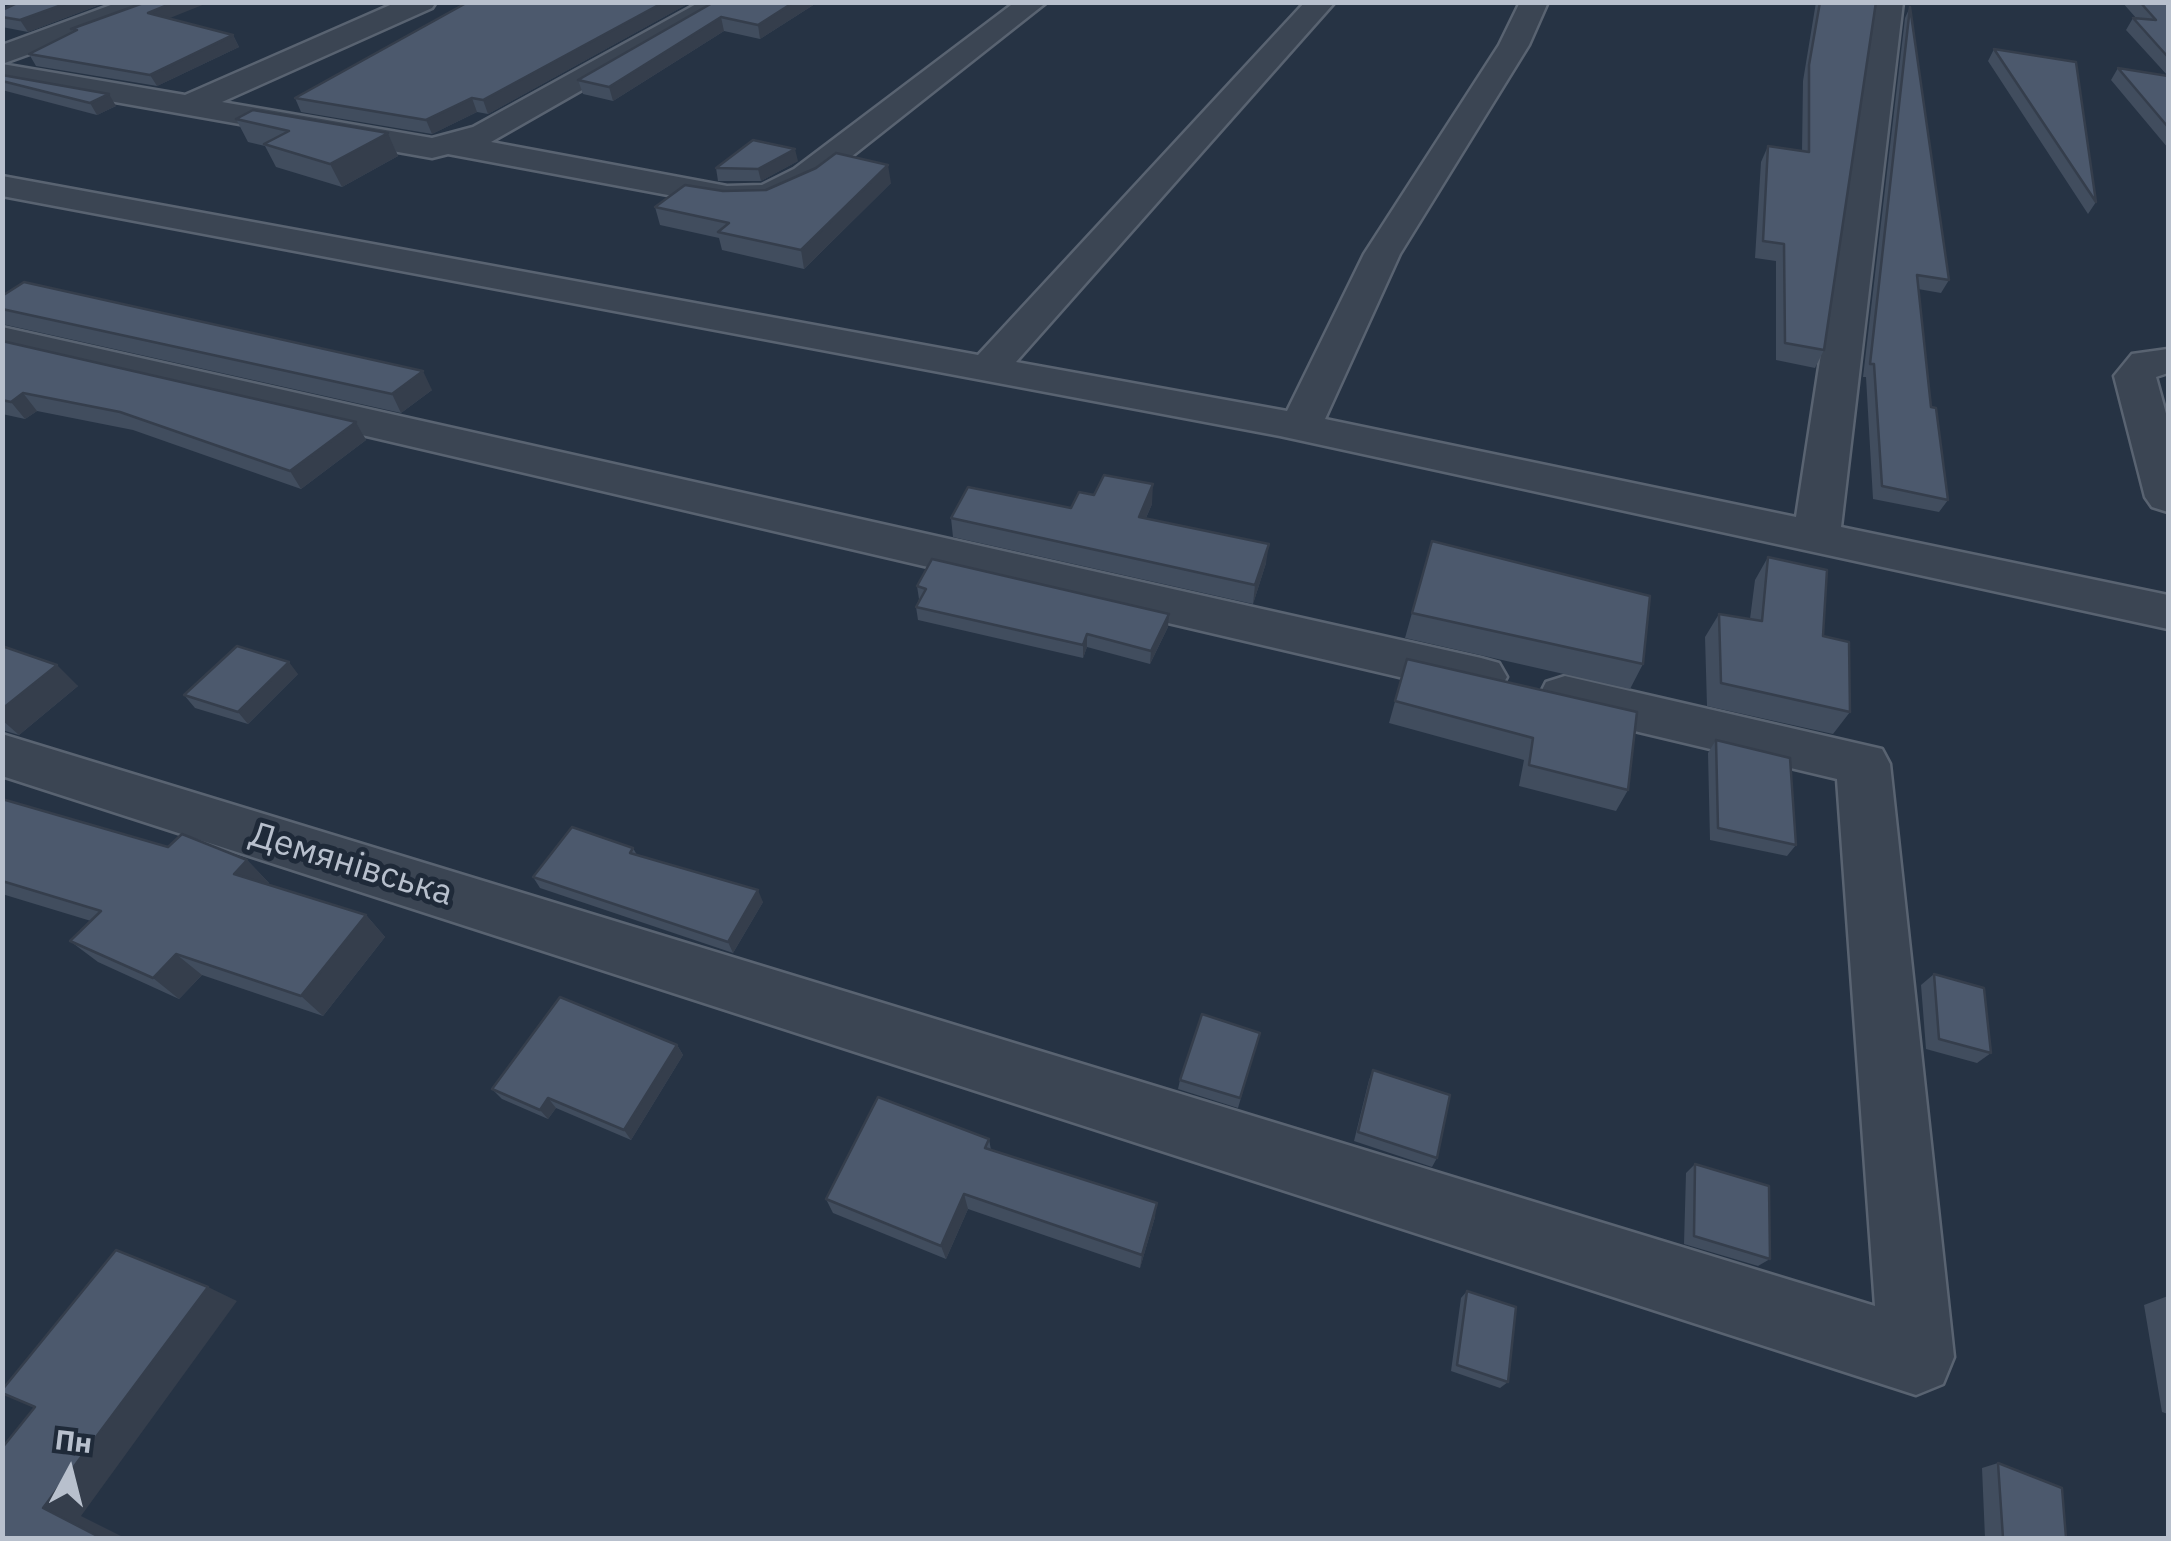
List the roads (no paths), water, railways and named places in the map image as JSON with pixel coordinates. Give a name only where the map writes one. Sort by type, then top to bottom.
[{"type":"street","points":[[2,55],[146,2]]},
{"type":"street","points":[[190,104],[422,2]]},
{"type":"street","points":[[452,145],[484,134],[722,2]]},
{"type":"street","points":[[2,73],[413,146],[452,145],[727,196],[768,195],[806,176],[1033,2]]},
{"type":"street","points":[[987,369],[1321,2]]},
{"type":"street","points":[[1300,428],[1382,254],[1514,45],[1534,2]]},
{"type":"street","points":[[1816,536],[1889,2]]},
{"type":"street","points":[[10,204],[58,199],[1300,428],[2168,612]]},
{"type":"street","name":"Демянівська","points":[[2,339],[1863,764],[1916,1357],[2,754]]},
{"type":"street","points":[[2168,360],[2146,363],[2135,376],[2168,498]]}]
